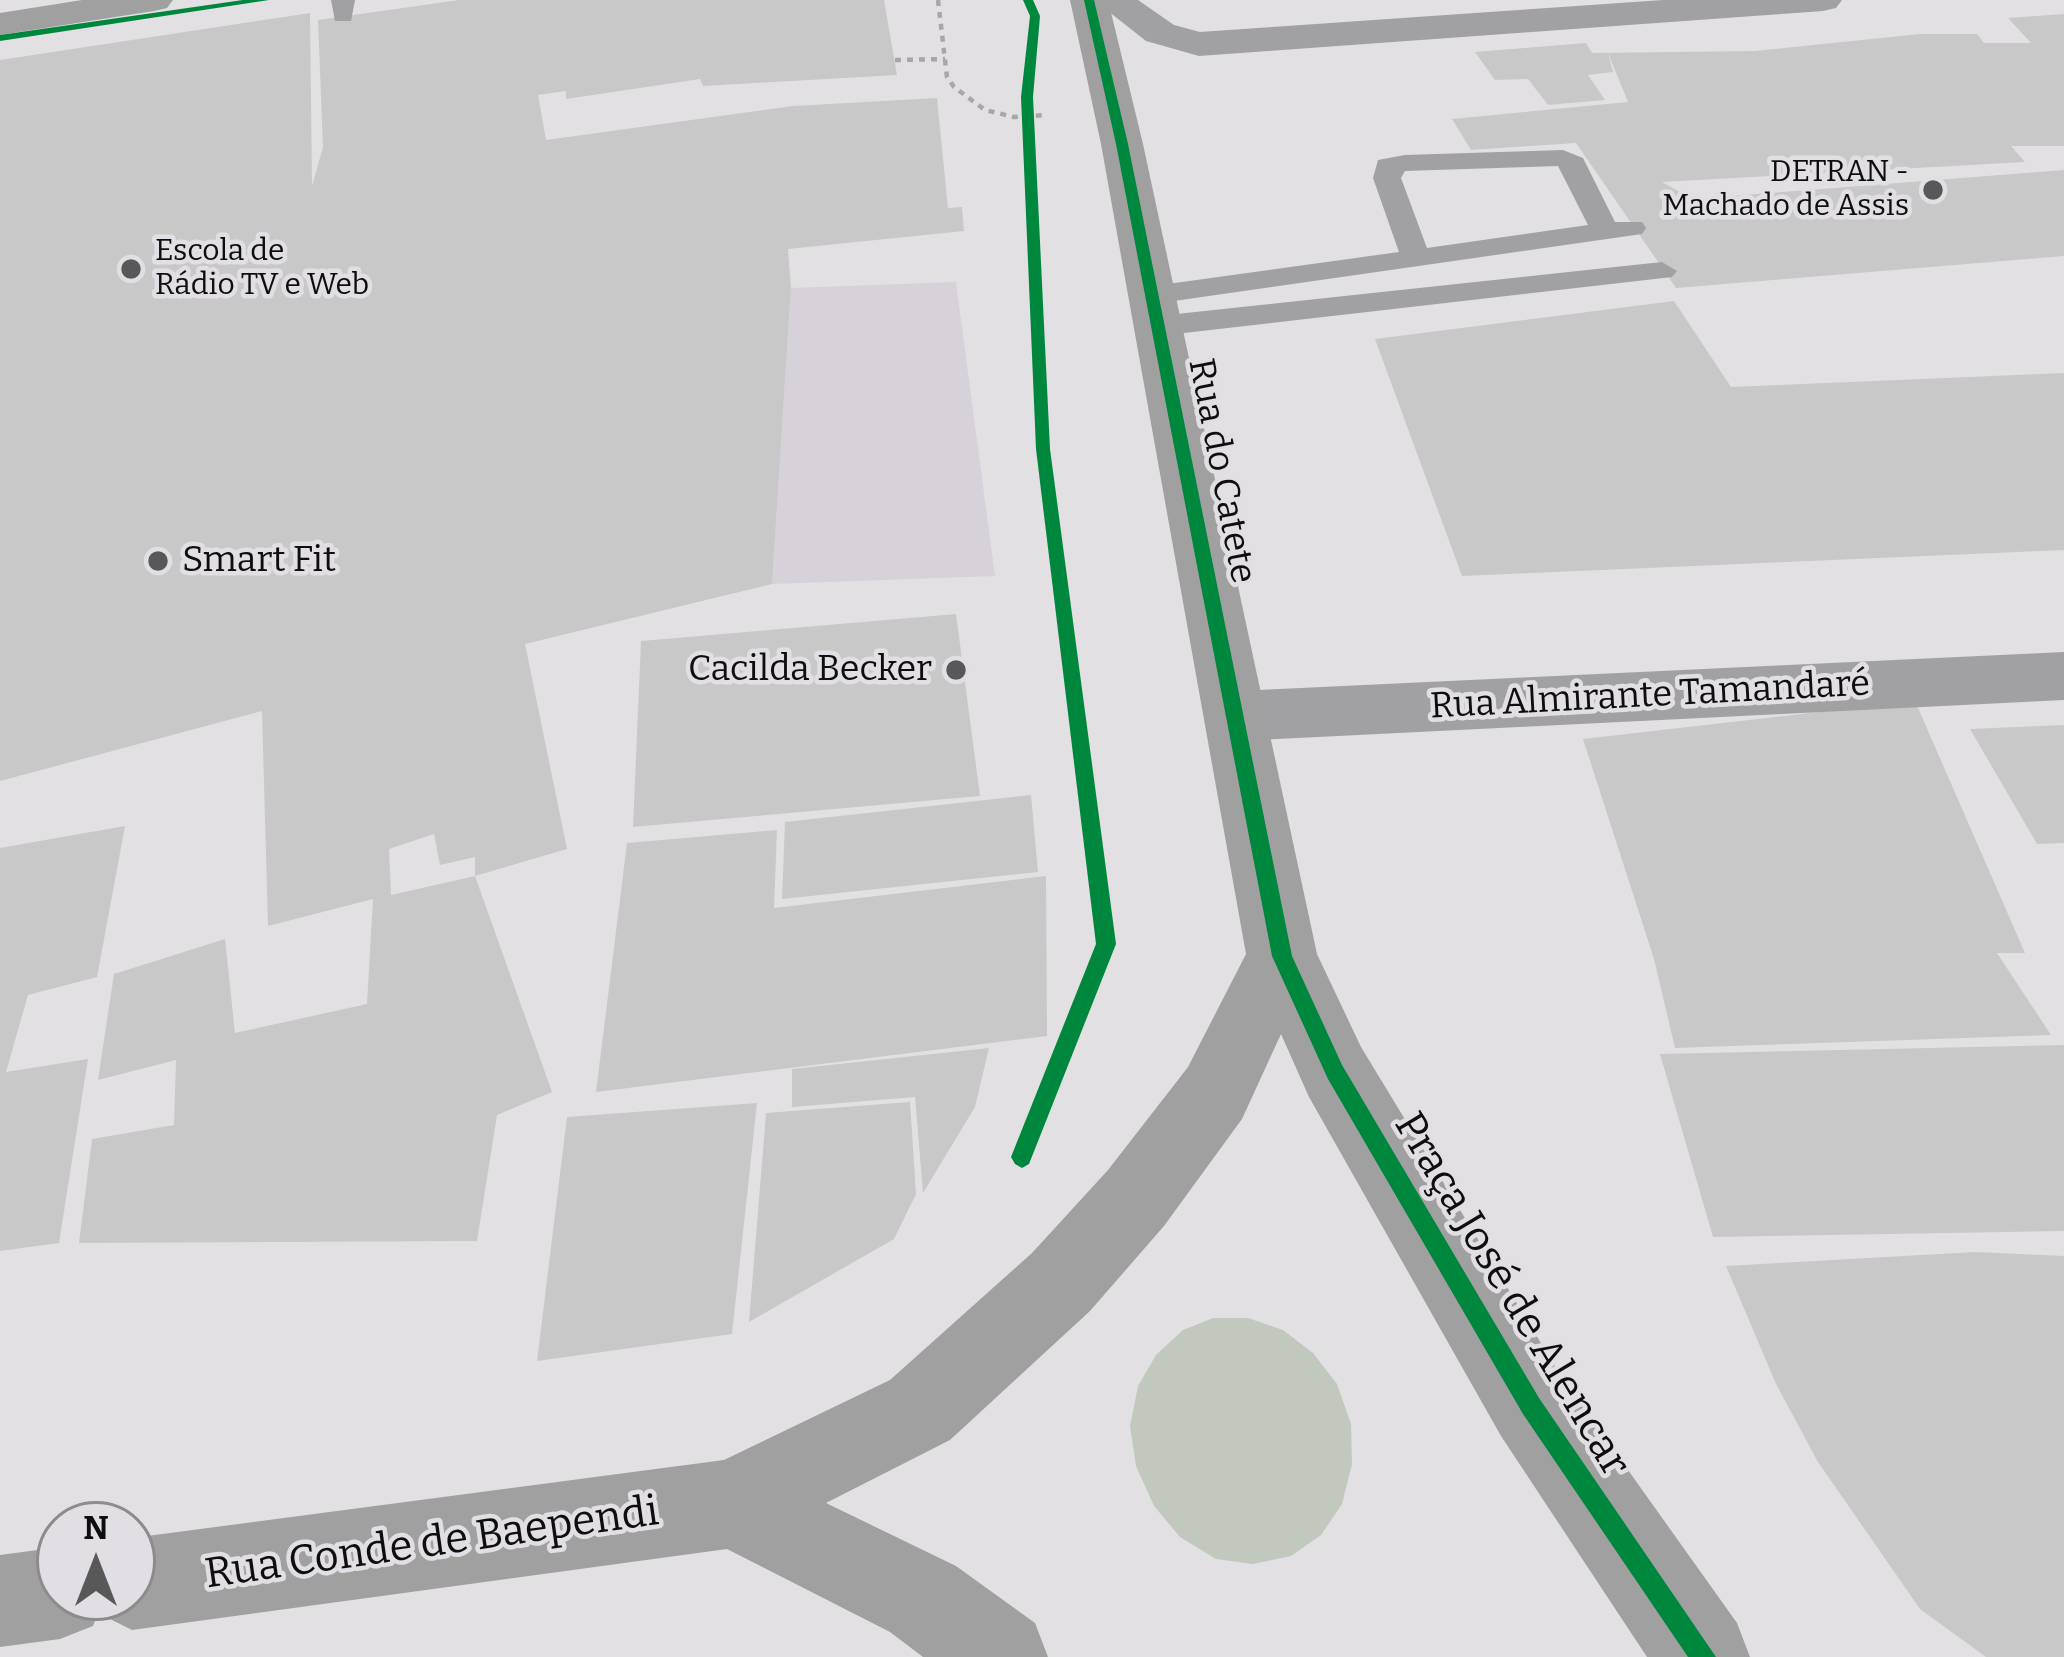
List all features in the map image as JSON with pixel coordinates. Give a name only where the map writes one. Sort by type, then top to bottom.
[{"type":"main road","points":[[0,23],[154,0]]},
{"type":"main road","name":"Rua do Catete","points":[[1089,0],[1282,956]]},
{"type":"main road","points":[[731,1504],[920,1410],[1061,1282],[1136,1198],[1215,1093],[1282,956]]},
{"type":"main road","name":"Praça José de Alencar","points":[[1282,956],[1335,1072],[1531,1406],[1703,1657]]},
{"type":"main road","points":[[731,1504],[923,1599],[1001,1657]]},
{"type":"main road","name":"Rua Conde de Baependi","points":[[156,1581],[731,1504]]},
{"type":"main road","points":[[0,1601],[36,1596]]},
{"type":"street","points":[[1113,0],[1160,33],[1198,44],[1823,0]]},
{"type":"street","name":"Rua Almirante Tamandaré","points":[[1237,716],[2064,676]]},
{"type":"lane","points":[[1155,311],[1417,261],[1619,230],[1574,164],[1563,158],[1388,166],[1417,261]]},
{"type":"lane","points":[[1155,311],[1662,272]]},
{"type":"path","points":[[938,0],[946,77],[986,110],[1014,117]]},
{"type":"path","points":[[895,60],[945,59]]},
{"type":"path","points":[[1027,97],[1030,140]]},
{"type":"shaded area","points":[[956,282],[995,576],[772,584],[791,288]]},
{"type":"shaded area","points":[[1213,1318],[1248,1318],[1283,1330],[1313,1353],[1337,1384],[1351,1424],[1352,1464],[1342,1504],[1321,1535],[1291,1556],[1253,1564],[1216,1559],[1180,1537],[1154,1506],[1136,1466],[1130,1426],[1138,1386],[1156,1355],[1183,1330]]},
{"type":"building","points":[[459,0],[884,0],[897,75],[703,86],[700,79],[566,99],[566,91],[538,95],[546,140],[793,106],[937,98],[948,208],[962,207],[964,231],[788,249],[791,288],[772,584],[525,644],[567,849],[475,876],[552,1092],[497,1115],[477,1241],[79,1243],[92,1139],[174,1125],[176,1060],[98,1080],[114,974],[225,939],[235,1033],[367,1004],[373,899],[268,926],[262,711],[0,781],[0,60],[310,13],[312,186],[323,147],[318,20]],"holes":[[[434,834],[440,865],[475,857],[475,876],[391,895],[389,849]]]},
{"type":"building","points":[[2064,14],[2064,146],[2011,146],[2025,162],[1662,182],[1693,199],[2064,170],[2064,256],[1676,288],[1576,143],[1471,150],[1452,119],[1628,102],[1608,53],[1613,72],[1588,75],[1605,100],[1548,105],[1528,79],[1495,80],[1475,52],[1586,43],[1592,53],[1755,51],[1920,34],[1977,34],[1984,43],[2031,43],[2008,18]]},
{"type":"building","points":[[1674,301],[1731,387],[2064,373],[2064,550],[1462,576],[1375,339]]},
{"type":"building","points":[[956,614],[980,796],[633,827],[641,641]]},
{"type":"building","points":[[1915,701],[2025,953],[1997,953],[2051,1035],[1675,1048],[1654,959],[1583,739]]},
{"type":"building","points":[[2064,725],[2064,843],[2037,844],[1970,729]]},
{"type":"building","points":[[1031,795],[1038,872],[782,899],[785,822]]},
{"type":"building","points":[[125,826],[97,977],[28,995],[6,1072],[88,1059],[59,1243],[0,1251],[0,848]]},
{"type":"building","points":[[777,830],[774,908],[1046,876],[1047,1036],[596,1092],[627,843]]},
{"type":"building","points":[[2064,1045],[2064,1231],[1713,1237],[1660,1054]]},
{"type":"building","points":[[989,1048],[975,1107],[923,1193],[915,1097],[792,1107],[792,1069]]},
{"type":"building","points":[[910,1102],[916,1194],[894,1239],[749,1322],[766,1113]]},
{"type":"building","points":[[757,1103],[732,1334],[537,1361],[567,1117]]},
{"type":"building","points":[[1975,1252],[2064,1256],[2064,1657],[1986,1657],[1920,1609],[1818,1462],[1776,1384],[1726,1266]]},
{"type":"cycle path","points":[[0,38],[264,0]]},
{"type":"cycle path","points":[[1022,1157],[1106,944],[1043,449],[1027,97],[1035,16],[1028,0]]},
{"type":"cycle path","points":[[1089,0],[1122,144],[1282,956],[1335,1072],[1531,1406],[1703,1657]]},
{"type":"place","name":"DETRAN - Machado de Assis","points":[[1933,190]]},
{"type":"place","name":"Escola de Rádio TV e Web","points":[[131,269]]},
{"type":"place","name":"Smart Fit","points":[[158,561]]},
{"type":"place","name":"Cacilda Becker","points":[[956,670]]}]
